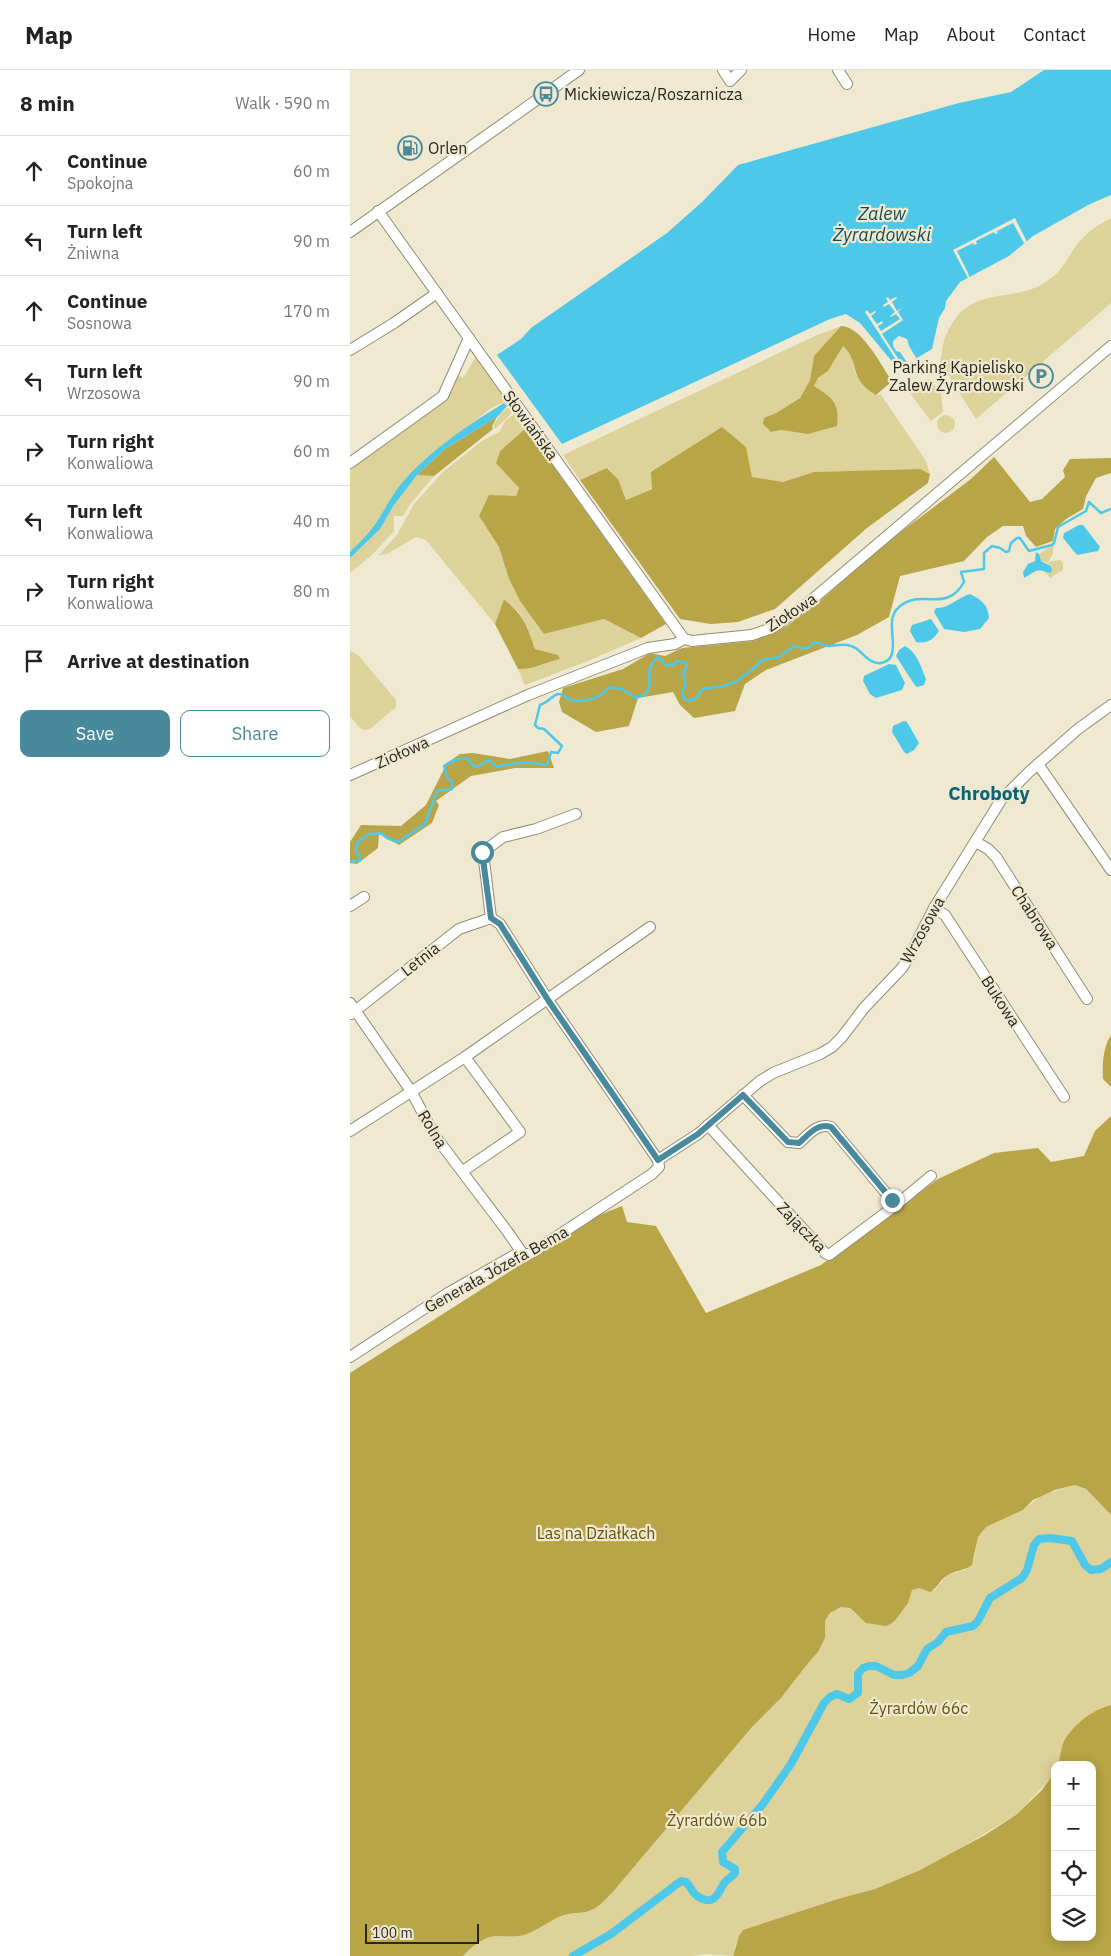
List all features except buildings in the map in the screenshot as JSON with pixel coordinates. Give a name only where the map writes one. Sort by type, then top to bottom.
[{"type":"street","points":[[350,232],[579,70]]},
{"type":"street","points":[[723,70],[730,81],[741,70]]},
{"type":"street","points":[[838,70],[847,84]]},
{"type":"street","name":"Słowiańska","points":[[378,211],[684,639]]},
{"type":"street","points":[[350,350],[394,323],[437,293]]},
{"type":"street","points":[[350,463],[443,396],[468,338]]},
{"type":"street","name":"Ziołowa","points":[[350,776],[528,695],[648,648],[675,644],[684,639],[692,641],[752,635],[772,628],[808,603],[1111,346]]},
{"type":"street","name":"Wrzosowa","points":[[658,1160],[708,1125],[743,1095],[773,1073],[820,1054],[832,1047],[842,1037],[864,1008],[902,968],[934,908],[1001,800],[1038,764],[1111,705]]},
{"type":"street","points":[[1038,764],[1111,870]]},
{"type":"street","points":[[576,814],[536,829],[503,837],[482,852],[491,918],[500,924],[548,1000],[658,1160]]},
{"type":"street","name":"Chabrowa","points":[[976,842],[988,849],[996,857],[1087,999]]},
{"type":"street","points":[[350,906],[364,897]]},
{"type":"street","name":"Bukowa","points":[[934,908],[945,915],[1064,1097]]},
{"type":"street","name":"Letnia","points":[[352,1010],[459,929],[491,918]]},
{"type":"street","points":[[350,1131],[465,1057],[650,927]]},
{"type":"street","name":"Rolna","points":[[352,1010],[411,1092],[435,1136],[463,1171],[520,1252]]},
{"type":"street","points":[[463,1171],[520,1132],[465,1057]]},
{"type":"street","points":[[743,1095],[788,1142],[799,1143],[819,1126],[831,1127],[896,1205]]},
{"type":"street","name":"Zajączka","points":[[708,1125],[825,1253],[829,1255],[931,1176]]},
{"type":"street","name":"Generała Józefa Bema","points":[[350,1357],[448,1293],[520,1252],[525,1255],[529,1254],[652,1174],[659,1167],[658,1160]]},
{"type":"green space","points":[[1111,218],[1111,303],[976,419],[940,362],[945,336],[957,317],[968,307],[981,300],[1022,292],[1050,279],[1062,268],[1083,238]]},
{"type":"green space","points":[[841,326],[814,356],[810,380],[800,398],[765,418],[771,432],[781,430],[808,434],[814,386],[818,378],[828,371],[843,346],[851,353],[856,375],[876,395],[881,395],[926,461],[930,474],[920,469],[815,472],[783,482],[752,477],[746,447],[626,500],[618,479],[608,468],[580,480],[563,455],[813,337]]},
{"type":"green space","points":[[841,326],[856,332],[869,346],[890,378],[889,384],[876,395],[867,389],[858,376],[852,358],[843,346],[828,371],[818,378],[814,386],[826,394],[836,406],[837,426],[808,434],[781,430],[771,432],[763,424],[764,418],[800,398],[810,380],[814,356]]},
{"type":"green space","points":[[476,357],[514,411],[495,429],[493,426],[500,414],[508,407],[504,402],[491,408],[413,471],[393,495],[377,523],[350,552],[350,468],[430,411],[457,375],[463,378]]},
{"type":"green space","points":[[929,379],[941,393],[943,412],[931,421],[910,393]]},
{"type":"green space","points":[[516,413],[526,428],[500,451],[496,462],[519,488],[516,496],[479,516],[499,547],[509,579],[520,601],[545,634],[604,619],[641,638],[525,685],[518,669],[534,667],[560,659],[558,655],[535,649],[521,615],[511,604],[504,599],[495,624],[426,540],[416,537],[387,554],[379,555],[397,535],[414,504],[444,471],[482,441],[499,432],[506,420]]},
{"type":"green space","points":[[942,415],[950,415],[955,420],[953,431],[942,433],[937,428],[937,420]]},
{"type":"green space","points":[[497,417],[492,426],[493,429],[434,476],[417,475],[445,449]]},
{"type":"green space","points":[[722,427],[746,447],[752,477],[783,482],[814,472],[920,469],[930,474],[928,483],[867,528],[775,609],[738,622],[711,624],[680,619],[580,480],[607,468],[618,479],[626,500],[652,489],[651,472]]},
{"type":"green space","points":[[526,428],[666,624],[641,638],[604,619],[544,634],[520,601],[509,579],[499,547],[479,516],[489,495],[516,496],[519,488],[496,463],[500,451]]},
{"type":"green space","points":[[994,457],[1030,502],[1042,499],[1065,477],[1063,470],[1070,459],[1111,458],[1111,473],[1096,478],[1086,496],[1083,509],[1066,519],[1055,529],[1053,541],[1036,547],[1026,536],[1023,526],[1003,526],[987,537],[964,561],[900,576],[889,617],[857,635],[766,670],[745,684],[735,711],[694,718],[680,705],[673,692],[638,698],[629,726],[596,732],[562,712],[559,702],[563,688],[623,669],[650,653],[665,656],[682,648],[754,641],[787,626],[818,603],[877,550],[971,479]]},
{"type":"green space","points":[[417,475],[434,476],[410,504],[403,516],[394,516],[394,531],[373,554],[350,573],[350,558],[380,529],[394,505]]},
{"type":"green space","points":[[1053,546],[1053,554],[1048,562],[1060,560],[1063,563],[1063,570],[1050,578],[1044,571],[1053,567],[1041,561],[1038,555]]},
{"type":"green space","points":[[504,599],[524,621],[535,649],[558,655],[560,659],[534,667],[518,669],[495,624]]},
{"type":"green space","points":[[350,651],[358,655],[396,700],[396,707],[370,729],[360,728],[350,716]]},
{"type":"green space","points":[[548,751],[554,768],[515,768],[471,776],[436,801],[439,805],[432,823],[399,845],[379,834],[378,848],[357,864],[350,863],[350,842],[361,825],[401,826],[426,805],[447,763],[460,754],[473,753],[510,759]]},
{"type":"green space","points":[[1111,1035],[1111,1087],[1103,1079],[1103,1068],[1105,1051]]},
{"type":"green space","name":"Las na Działkach","points":[[1111,1116],[1111,1515],[1086,1489],[1075,1485],[1055,1490],[1033,1500],[1023,1510],[986,1527],[978,1537],[972,1565],[951,1573],[930,1592],[919,1588],[912,1590],[908,1603],[894,1622],[886,1626],[866,1623],[850,1608],[841,1607],[830,1613],[825,1621],[825,1638],[818,1652],[781,1698],[752,1727],[612,1893],[594,1909],[561,1916],[525,1935],[486,1938],[463,1956],[350,1956],[350,1373],[597,1216],[622,1206],[627,1222],[656,1226],[706,1313],[821,1265],[938,1179],[994,1153],[1038,1148],[1051,1162],[1084,1156],[1095,1131]]},
{"type":"green space","points":[[1075,1485],[1086,1489],[1111,1515],[1111,1705],[1103,1707],[1059,1761],[1051,1761],[1051,1778],[1016,1815],[952,1853],[900,1880],[841,1898],[736,1943],[733,1956],[705,1954],[694,1956],[463,1956],[486,1938],[525,1935],[561,1916],[588,1911],[597,1907],[612,1893],[752,1727],[781,1698],[818,1652],[825,1638],[825,1621],[830,1613],[841,1607],[850,1608],[856,1615],[894,1623],[912,1590],[919,1587],[924,1590],[935,1590],[947,1575],[965,1570],[974,1560],[978,1537],[986,1527],[1023,1510],[1042,1495]]},
{"type":"green space","points":[[1111,1705],[1111,1956],[733,1956],[739,1936],[743,1930],[875,1889],[918,1871],[985,1835],[1016,1815],[1042,1790],[1051,1778],[1051,1941],[1096,1941],[1096,1761],[1059,1761],[1064,1741],[1073,1729],[1090,1714]]},
{"type":"water","name":"Zalew Żyrardowski","points":[[1044,70],[1111,70],[1111,195],[1090,204],[1033,236],[1009,256],[960,282],[946,301],[945,308],[939,318],[932,349],[917,358],[919,362],[907,370],[895,365],[860,323],[846,314],[830,319],[562,444],[497,355],[521,339],[531,328],[667,233],[702,202],[738,165],[959,103],[1011,92]]},
{"type":"water","points":[[504,403],[507,406],[497,417],[445,449],[417,475],[394,505],[380,529],[350,558],[350,552],[370,531],[397,489],[412,472],[450,439]]},
{"type":"water","points":[[1079,525],[1083,525],[1100,547],[1098,551],[1077,555],[1063,538],[1064,533]]},
{"type":"water","points":[[1036,552],[1039,554],[1041,561],[1051,566],[1051,573],[1038,571],[1024,578],[1023,572],[1028,564],[1035,561]]},
{"type":"water","points":[[970,594],[984,603],[989,618],[980,629],[964,632],[944,629],[934,612],[936,608],[945,607]]},
{"type":"water","points":[[931,619],[939,631],[929,641],[916,642],[910,631],[912,625]]},
{"type":"water","points":[[905,646],[913,652],[918,660],[926,679],[924,685],[917,687],[914,684],[896,656],[899,650]]},
{"type":"water","points":[[889,664],[896,665],[905,683],[902,690],[876,698],[870,694],[863,681],[864,676]]},
{"type":"water","points":[[904,721],[907,722],[919,743],[914,750],[907,754],[892,732],[893,726]]},
{"type":"pier","points":[[1015,218],[1027,242],[1024,243],[1013,223],[997,231],[998,233],[995,234],[994,232],[976,241],[977,244],[974,245],[973,243],[957,251],[968,273],[969,280],[953,250]]},
{"type":"pier","points":[[888,297],[890,300],[897,298],[892,302],[897,311],[902,308],[898,312],[903,320],[882,334],[907,372],[904,372],[865,312],[867,310],[870,314],[876,312],[871,316],[877,324],[882,321],[883,323],[878,326],[881,331],[900,319],[896,314],[890,316],[895,312],[889,304],[884,307],[883,305],[888,302],[886,298]]},
{"type":"pier","points":[[899,336],[907,339],[920,364],[912,370],[900,352],[896,351],[893,346],[893,341]]},
{"type":"waterway","points":[[350,861],[360,861],[360,855],[356,852],[358,842],[369,834],[381,833],[387,838],[398,842],[425,824],[437,791],[452,789],[452,781],[448,779],[444,766],[449,763],[458,759],[468,759],[473,766],[477,767],[489,760],[497,767],[521,763],[545,765],[548,763],[551,752],[558,753],[562,746],[544,729],[538,728],[535,725],[540,705],[557,694],[561,694],[570,700],[581,701],[601,695],[609,687],[622,689],[636,698],[646,694],[650,686],[649,674],[651,666],[658,657],[667,666],[673,665],[677,661],[686,663],[687,666],[684,671],[686,685],[682,693],[684,699],[691,700],[703,689],[724,686],[735,682],[762,660],[779,657],[794,646],[807,648],[814,642],[828,646],[848,645],[858,650],[872,662],[881,663],[888,660],[892,655],[893,615],[905,603],[914,600],[941,599],[957,592],[964,582],[961,572],[984,569],[984,553],[992,546],[1006,552],[1009,551],[1011,543],[1017,538],[1020,538],[1029,551],[1052,545],[1058,527],[1086,511],[1089,502],[1101,513],[1111,509]]},
{"type":"waterway","points":[[573,1956],[611,1934],[681,1881],[686,1882],[699,1897],[705,1900],[714,1899],[726,1881],[735,1873],[735,1869],[723,1862],[722,1852],[763,1804],[791,1764],[824,1703],[830,1697],[837,1694],[849,1699],[858,1693],[858,1674],[863,1668],[876,1666],[894,1675],[909,1673],[918,1666],[927,1649],[938,1642],[946,1632],[973,1626],[978,1621],[990,1598],[1022,1578],[1027,1570],[1034,1545],[1039,1539],[1050,1538],[1072,1541],[1085,1565],[1091,1570],[1101,1569],[1111,1562]]},
{"type":"place","name":"Mickiewicza/Roszarnicza","points":[[546,94]]},
{"type":"place","name":"Orlen","points":[[410,148]]},
{"type":"place","name":"Parking Kąpielisko Zalew Żyrardowski","points":[[1041,376]]},
{"type":"district","name":"Chroboty","points":[[989,793]]},
{"type":"route","points":[[482,852],[491,918],[500,924],[548,1000],[658,1160],[698,1134],[743,1095],[788,1142],[799,1143],[819,1126],[831,1127],[892,1200]]},
{"type":"park label","name":"Żyrardów 66c","points":[[919,1708]]},
{"type":"park label","name":"Żyrardów 66b","points":[[717,1820]]}]
